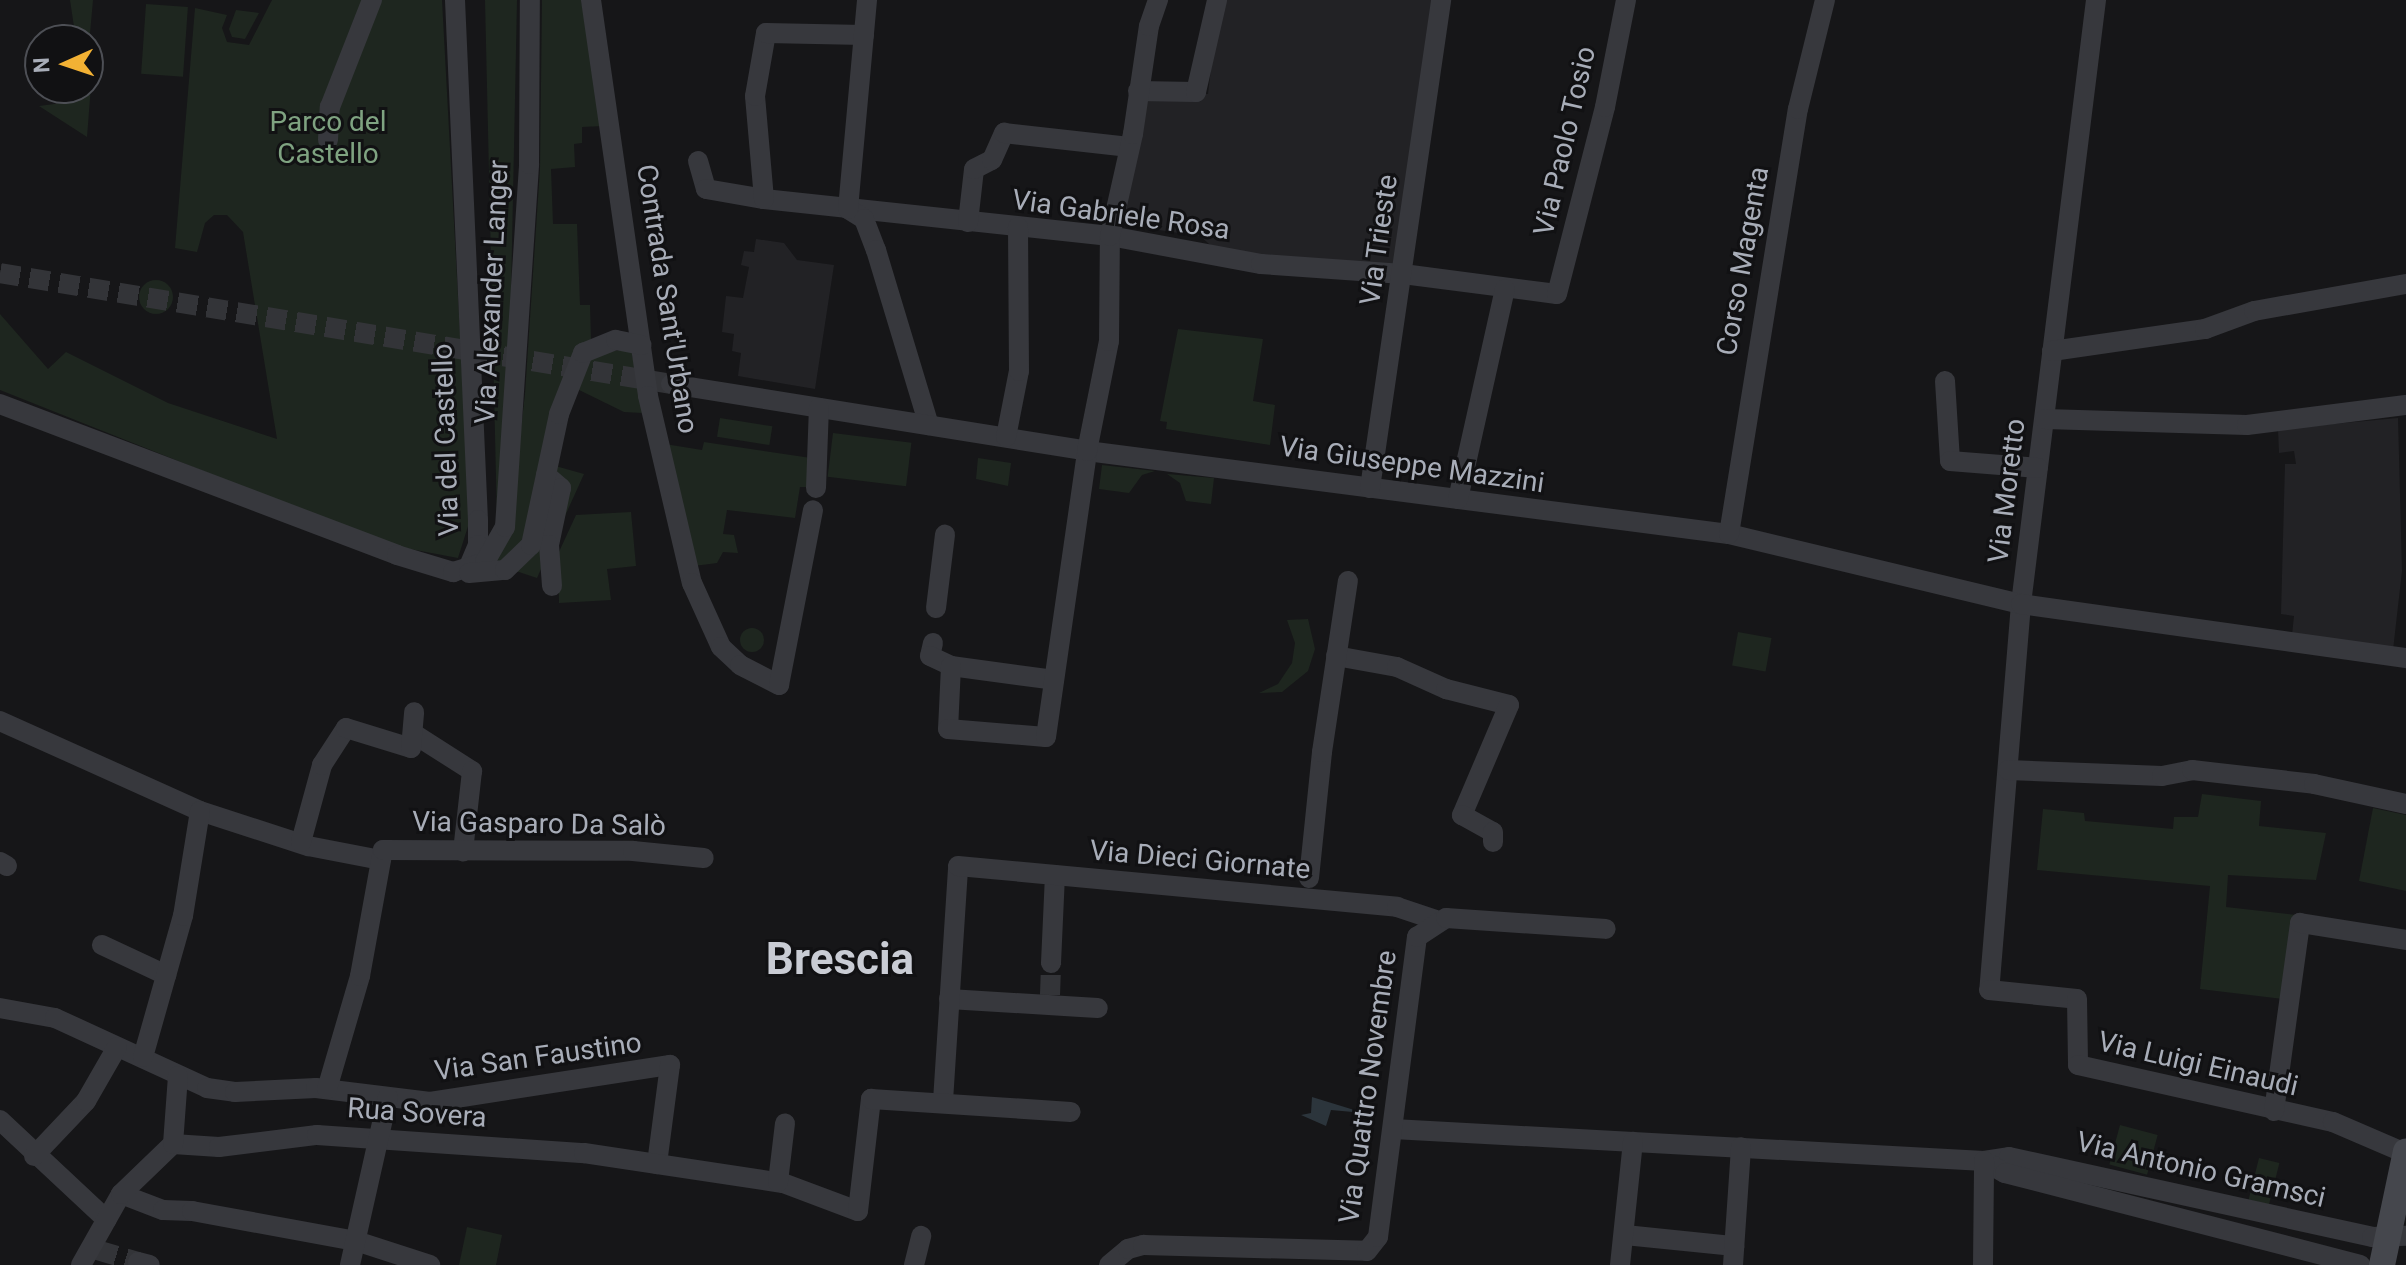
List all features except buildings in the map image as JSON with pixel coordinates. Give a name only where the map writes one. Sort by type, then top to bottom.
[{"type":"main road","points":[[2382,1265],[2396,1238],[2406,1152]]},
{"type":"street","points":[[328,140],[330,107],[372,0]]},
{"type":"street","name":"Via del Castello","points":[[0,404],[397,555],[464,570],[478,545],[478,520],[455,0]]},
{"type":"street","name":"Via Alexander Langer","points":[[464,570],[493,554],[505,527],[529,164],[530,0]]},
{"type":"street","name":"Contrada Sant'Urbano","points":[[591,0],[649,401],[699,604],[712,633],[733,660],[779,685],[796,611],[813,510]]},
{"type":"street","points":[[867,0],[848,209],[864,219],[876,250],[929,425]]},
{"type":"street","points":[[951,666],[948,729],[1046,737],[1087,451],[1109,341],[1110,236],[1158,0]]},
{"type":"street","points":[[1138,91],[1196,92],[1217,0]]},
{"type":"street","name":"Via Trieste","points":[[1370,488],[1441,0]]},
{"type":"street","name":"Via Paolo Tosio","points":[[1557,294],[1605,107],[1626,0]]},
{"type":"street","name":"Corso Magenta","points":[[1729,534],[1795,124],[1825,0]]},
{"type":"street","name":"Via Moretto","points":[[1989,990],[2021,604],[2096,0]]},
{"type":"street","points":[[764,199],[755,96],[766,33],[864,35]]},
{"type":"street","points":[[968,222],[974,169],[992,160],[1004,133],[1129,147]]},
{"type":"street","name":"Via Gabriele Rosa","points":[[698,161],[706,189],[764,199],[1110,236],[1261,264],[1403,274],[1557,294]]},
{"type":"street","points":[[1006,437],[1019,371],[1018,227]]},
{"type":"street","points":[[2052,351],[2205,329],[2267,308],[2406,284]]},
{"type":"street","points":[[1458,499],[1505,289]]},
{"type":"street","points":[[464,570],[505,570],[524,557],[564,395],[583,353],[616,340],[642,345]]},
{"type":"street","points":[[1945,381],[1950,461],[2038,468]]},
{"type":"street","name":"Via Giuseppe Mazzini","points":[[671,384],[1087,451],[1729,534],[2021,604],[2406,658]]},
{"type":"street","points":[[2045,419],[2247,425],[2406,405]]},
{"type":"street","points":[[816,488],[819,408]]},
{"type":"street","points":[[546,475],[561,485],[549,545],[552,586]]},
{"type":"street","points":[[936,608],[945,535]]},
{"type":"street","points":[[1309,878],[1326,720],[1348,581]]},
{"type":"street","points":[[931,650],[951,666],[1054,680]]},
{"type":"street","points":[[1336,656],[1397,667],[1446,689],[1509,705],[1462,815],[1493,832],[1493,842]]},
{"type":"street","points":[[301,842],[322,765],[346,728],[411,748],[414,712]]},
{"type":"street","points":[[2,727],[200,811],[301,842],[381,860],[360,976],[327,1089]]},
{"type":"street","points":[[414,734],[472,771],[463,851]]},
{"type":"street","points":[[2008,770],[2162,776],[2192,770],[2314,784],[2406,804]]},
{"type":"street","points":[[143,1057],[183,916],[200,811]]},
{"type":"street","name":"Via Gasparo Da Salò","points":[[381,860],[383,850],[649,851],[704,858]]},
{"type":"street","name":"Via Dieci Giornate","points":[[949,999],[958,866],[1397,907],[1436,920],[1606,929]]},
{"type":"street","points":[[1051,963],[1055,875]]},
{"type":"street","name":"Via Quattro Novembre","points":[[1258,1257],[1358,1254],[1374,1244],[1393,1129],[1417,937],[1436,920]]},
{"type":"street","points":[[2274,1111],[2300,923],[2406,940]]},
{"type":"street","points":[[102,945],[166,975]]},
{"type":"street","name":"Via Luigi Einaudi","points":[[1989,990],[2077,999],[2078,1065],[2333,1122],[2406,1152]]},
{"type":"street","points":[[1071,1112],[943,1101],[949,999],[1049,1000],[1098,1008]]},
{"type":"street","name":"Via San Faustino","points":[[0,1008],[55,1018],[178,1076],[235,1092],[327,1089],[430,1102],[480,1098],[670,1065],[657,1164]]},
{"type":"street","points":[[34,1156],[86,1101],[117,1047]]},
{"type":"street","points":[[89,1254],[121,1194],[173,1144],[178,1076]]},
{"type":"street","points":[[350,1265],[388,1097]]},
{"type":"street","name":"Rua Sovera","points":[[173,1144],[219,1147],[317,1135],[380,1137],[657,1164],[778,1182],[839,1199],[858,1211],[871,1099],[943,1101]]},
{"type":"street","points":[[0,1120],[34,1156],[107,1220]]},
{"type":"street","points":[[778,1182],[785,1123]]},
{"type":"street","name":"Via Antonio Gramsci","points":[[1393,1129],[1984,1161],[2009,1157],[2396,1238]]},
{"type":"street","points":[[1620,1265],[1633,1142]]},
{"type":"street","points":[[1625,1235],[1734,1256],[1741,1147]]},
{"type":"street","points":[[1983,1265],[1984,1161]]},
{"type":"street","name":"Via Antonio Gramsci","points":[[1984,1161],[2005,1173],[2360,1265]]},
{"type":"street","points":[[121,1194],[163,1210],[192,1211],[356,1241],[407,1262],[430,1265]]},
{"type":"street","points":[[914,1265],[921,1236]]},
{"type":"street","points":[[1109,1265],[1124,1257],[1258,1257]]},
{"type":"shaded area","points":[[1219,0],[1434,0],[1395,270],[1216,250],[1200,236],[1117,224],[1142,96],[1208,94]]},
{"type":"shaded area","points":[[756,239],[784,243],[797,260],[834,265],[815,389],[738,376],[741,353],[732,351],[734,334],[722,332],[726,296],[743,298],[749,267],[741,265],[744,251],[754,252]]},
{"type":"shaded area","points":[[2398,418],[2402,571],[2393,650],[2292,635],[2294,616],[2281,614],[2285,464],[2296,464],[2294,451],[2279,453],[2278,429]]},
{"type":"shaded area","points":[[1312,1097],[1364,1113],[1331,1110],[1326,1126],[1301,1115],[1311,1113]]},
{"type":"green space","points":[[70,0],[93,0],[91,24],[74,24]]},
{"type":"green space","name":"Parco del Castello","points":[[272,0],[442,0],[470,520],[458,558],[389,545],[0,390],[0,314],[48,369],[66,352],[168,403],[277,439],[243,232],[227,215],[214,215],[205,223],[197,252],[175,248],[195,8],[227,15],[222,28],[227,42],[249,45]]},
{"type":"green space","points":[[485,0],[517,0],[510,343],[497,521]]},
{"type":"green space","points":[[542,0],[581,0],[599,92],[603,126],[582,127],[582,143],[574,144],[575,167],[551,169],[553,224],[577,224],[580,305],[590,305],[591,339],[577,351],[520,554],[486,566],[510,526],[525,394],[540,169]]},
{"type":"green space","points":[[146,4],[188,7],[183,77],[141,74]]},
{"type":"green space","points":[[236,10],[259,13],[245,39],[232,37],[229,29]]},
{"type":"green space","points":[[90,104],[87,137],[39,106]]},
{"type":"green space","points":[[156,280],[168,285],[173,297],[168,309],[156,314],[144,309],[139,297],[144,285]]},
{"type":"green space","points":[[1178,329],[1263,339],[1253,401],[1275,405],[1270,445],[1166,429],[1167,422],[1160,421]]},
{"type":"green space","points":[[631,348],[643,413],[624,412],[573,387],[586,356]]},
{"type":"green space","points":[[720,418],[772,426],[769,445],[717,437]]},
{"type":"green space","points":[[833,433],[911,443],[906,486],[828,477]]},
{"type":"green space","points":[[704,442],[811,458],[809,487],[800,487],[795,518],[727,510],[723,534],[734,535],[738,553],[723,552],[717,563],[694,566],[665,444],[702,450]]},
{"type":"green space","points":[[978,458],[1011,463],[1008,486],[976,479]]},
{"type":"green space","points":[[552,465],[584,474],[537,578],[519,572],[454,577],[518,566]]},
{"type":"green space","points":[[1102,465],[1155,471],[1142,475],[1129,493],[1099,489]]},
{"type":"green space","points":[[1167,474],[1214,478],[1211,504],[1186,501],[1180,483]]},
{"type":"green space","points":[[631,512],[636,566],[607,569],[611,600],[559,603],[558,554],[576,515]]},
{"type":"green space","points":[[1308,619],[1315,649],[1308,671],[1282,692],[1259,693],[1278,684],[1292,663],[1295,643],[1287,620]]},
{"type":"green space","points":[[752,628],[763,635],[764,640],[757,651],[752,652],[741,645],[740,640],[747,629]]},
{"type":"green space","points":[[1738,632],[1771,638],[1766,671],[1732,665]]},
{"type":"green space","points":[[2202,794],[2261,801],[2259,826],[2326,833],[2316,880],[2228,875],[2226,907],[2296,915],[2283,999],[2200,989],[2210,886],[2037,870],[2043,809],[2084,813],[2085,821],[2173,829],[2174,817],[2198,817]]},
{"type":"green space","points":[[2373,808],[2406,815],[2406,891],[2359,881]]},
{"type":"green space","points":[[2120,1125],[2158,1135],[2147,1175],[2109,1165]]},
{"type":"green space","points":[[2259,1158],[2279,1163],[2269,1205],[2249,1200]]},
{"type":"green space","points":[[467,1227],[502,1235],[496,1265],[459,1265]]},
{"type":"tunnel","points":[[0,273],[671,384]]},
{"type":"tunnel","points":[[1050,995],[1051,963]]},
{"type":"tunnel","points":[[97,1250],[138,1262]]},
{"type":"district","name":"Brescia","points":[[840,959]]}]
